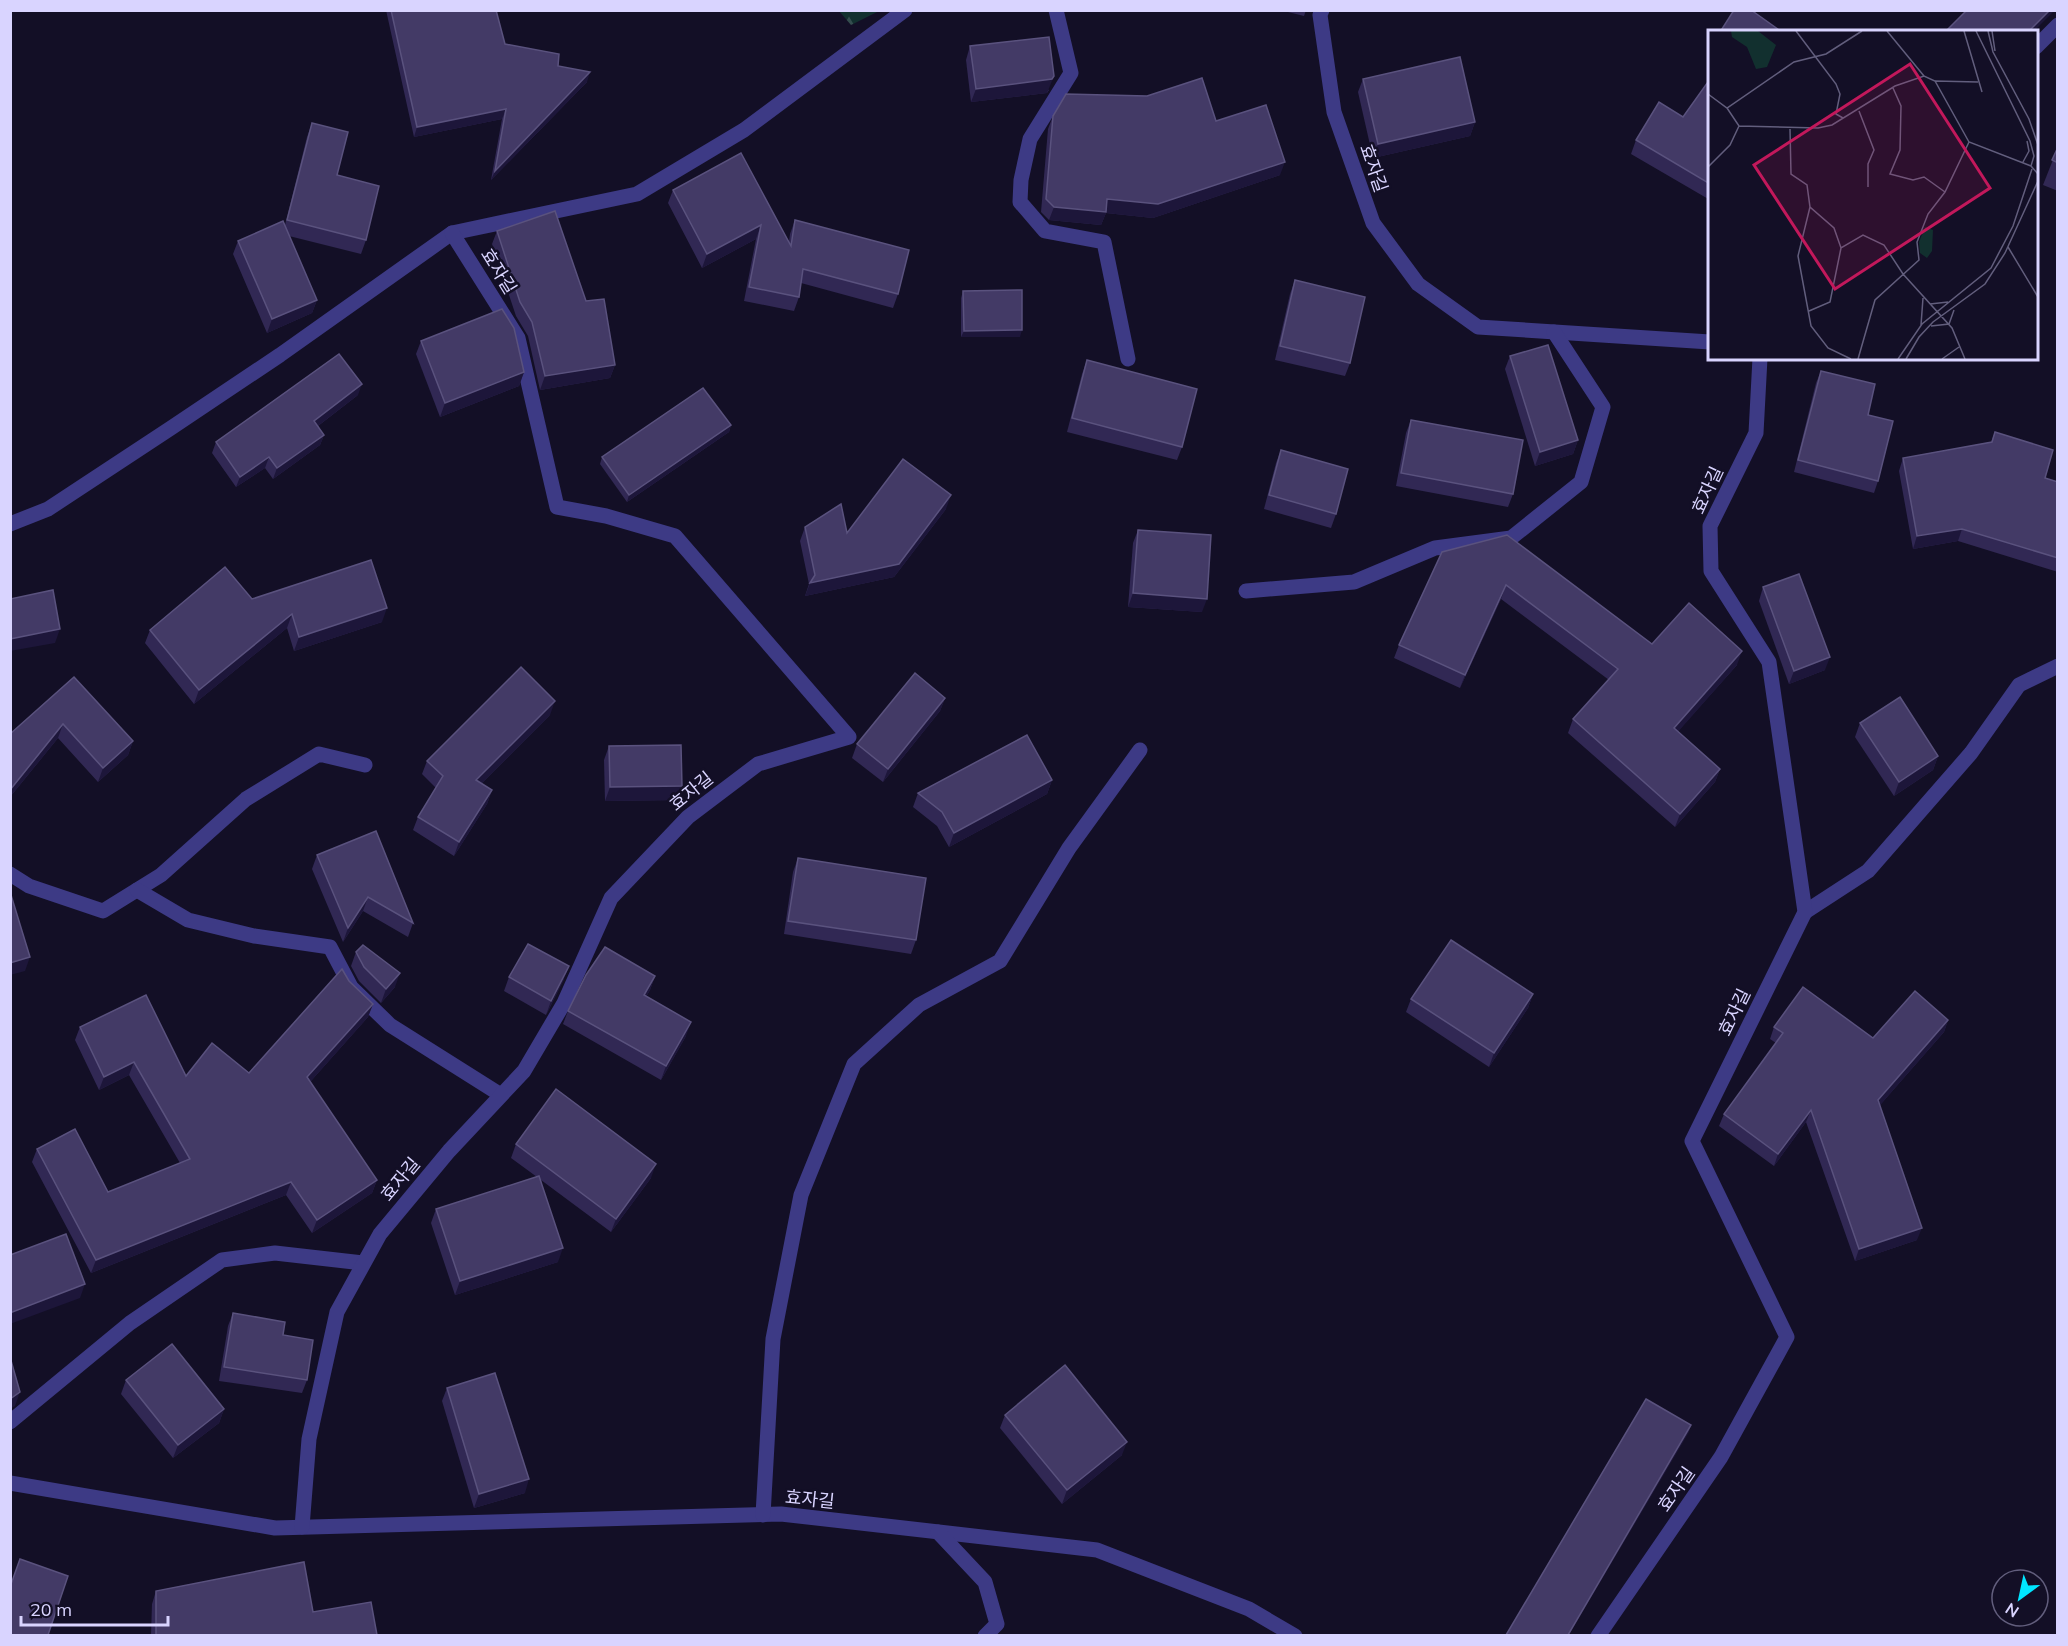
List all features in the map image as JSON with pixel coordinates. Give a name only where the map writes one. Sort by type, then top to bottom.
[{"type":"street","name":"효자길","points":[[10,524],[48,508],[67,496],[280,355],[452,233],[638,194],[744,130],[905,10]]},
{"type":"street","points":[[1056,10],[1071,73],[1030,139],[1021,180],[1020,202],[1045,231],[1104,242],[1128,359]]},
{"type":"street","name":"효자길","points":[[1322,10],[1320,15],[1334,112],[1373,223],[1418,284],[1478,327],[1708,342]]},
{"type":"street","points":[[2038,46],[2058,26]]},
{"type":"street","name":"효자길","points":[[302,1527],[309,1439],[337,1312],[380,1234],[393,1217],[449,1150],[524,1071],[564,1003],[611,898],[688,817],[758,764],[849,737],[675,536],[606,516],[557,507],[518,338],[452,233]]},
{"type":"street","points":[[1246,591],[1354,582],[1435,548],[1511,538],[1581,482],[1603,407],[1554,332]]},
{"type":"street","name":"효자길","points":[[1598,1635],[1721,1457],[1787,1337],[1692,1142],[1805,912],[1769,662],[1711,571],[1710,526],[1756,433],[1760,360]]},
{"type":"street","points":[[1805,912],[1868,871],[1971,753],[2019,685],[2058,666]]},
{"type":"street","points":[[762,1515],[773,1339],[801,1195],[854,1064],[919,1005],[1000,961],[1069,848],[1140,750]]},
{"type":"street","points":[[10,874],[29,886],[103,910],[161,875],[246,799],[319,754],[365,765]]},
{"type":"street","points":[[137,890],[188,920],[254,936],[330,946],[351,987],[390,1025],[501,1095]]},
{"type":"street","points":[[10,1422],[130,1323],[222,1260],[275,1253],[363,1263]]},
{"type":"street","name":"효자길","points":[[10,1483],[275,1528],[781,1514],[1097,1550],[1249,1609],[1295,1635]]},
{"type":"street","points":[[938,1532],[985,1581],[997,1624],[985,1635]]},
{"type":"green space","points":[[839,11],[879,11],[851,25]]},
{"type":"building","points":[[391,10],[496,10],[505,44],[559,54],[558,66],[590,72],[495,171],[506,109],[417,127]]},
{"type":"building","points":[[1734,10],[1751,10],[1779,30],[1721,30]]},
{"type":"building","points":[[1967,10],[2050,10],[2030,30],[1947,30]]},
{"type":"building","points":[[1049,37],[1054,76],[1052,79],[976,89],[970,46]]},
{"type":"building","points":[[1460,57],[1475,122],[1378,144],[1363,79]]},
{"type":"building","points":[[1202,78],[1216,121],[1266,105],[1285,162],[1158,204],[1107,199],[1106,212],[1054,207],[1046,199],[1053,116],[1066,94],[1147,96]]},
{"type":"building","points":[[1708,82],[1708,183],[1636,140],[1659,102],[1683,117]]},
{"type":"building","points":[[312,123],[348,132],[337,175],[379,186],[366,240],[287,220]]},
{"type":"building","points":[[2058,147],[2058,163],[2052,160]]},
{"type":"building","points":[[741,153],[791,246],[795,220],[909,250],[898,294],[803,269],[799,297],[749,287],[761,225],[707,254],[673,190]]},
{"type":"building","points":[[555,211],[586,301],[604,299],[615,365],[545,376],[532,322],[520,302],[497,231]]},
{"type":"building","points":[[283,221],[317,300],[272,319],[238,241]]},
{"type":"building","points":[[1295,280],[1365,297],[1350,363],[1280,346]]},
{"type":"building","points":[[1022,290],[1022,330],[964,331],[963,291]]},
{"type":"building","points":[[502,309],[514,328],[524,372],[445,403],[421,341]]},
{"type":"building","points":[[1548,345],[1578,440],[1540,452],[1510,356]]},
{"type":"building","points":[[339,354],[362,384],[314,421],[324,435],[277,468],[269,457],[240,477],[216,442]]},
{"type":"building","points":[[1087,360],[1197,389],[1182,447],[1072,418]]},
{"type":"building","points":[[1821,371],[1875,384],[1868,415],[1893,421],[1878,481],[1798,460]]},
{"type":"building","points":[[703,388],[731,425],[629,495],[602,457]]},
{"type":"building","points":[[1411,420],[1523,440],[1513,494],[1401,473]]},
{"type":"building","points":[[1995,432],[2053,450],[2045,478],[2058,482],[2058,558],[1962,529],[1917,536],[1903,458],[1992,442]]},
{"type":"building","points":[[1281,450],[1348,469],[1336,514],[1269,495]]},
{"type":"building","points":[[903,459],[951,495],[899,564],[810,583],[815,575],[805,527],[841,504],[847,533]]},
{"type":"building","points":[[1138,530],[1211,535],[1207,599],[1133,593]]},
{"type":"building","points":[[1507,535],[1652,644],[1689,603],[1742,651],[1674,728],[1720,769],[1680,814],[1573,719],[1618,669],[1506,585],[1465,675],[1399,645],[1442,552]]},
{"type":"building","points":[[371,560],[387,608],[299,637],[292,614],[199,690],[150,630],[225,567],[252,599]]},
{"type":"building","points":[[1799,574],[1830,657],[1794,671],[1763,587]]},
{"type":"building","points":[[53,590],[60,629],[10,639],[10,599]]},
{"type":"building","points":[[521,667],[555,701],[476,780],[492,790],[459,842],[418,817],[443,776],[427,761]]},
{"type":"building","points":[[915,673],[945,698],[888,769],[857,744]]},
{"type":"building","points":[[74,677],[133,741],[103,768],[63,724],[10,790],[10,734]]},
{"type":"building","points":[[1900,697],[1938,756],[1899,782],[1860,723]]},
{"type":"building","points":[[1027,735],[1052,780],[954,833],[942,812],[918,793]]},
{"type":"building","points":[[681,745],[682,786],[610,787],[609,746]]},
{"type":"building","points":[[376,831],[413,923],[368,897],[348,928],[317,855]]},
{"type":"building","points":[[798,858],[926,878],[916,940],[788,921]]},
{"type":"building","points":[[10,895],[30,957],[10,963]]},
{"type":"building","points":[[1451,940],[1533,994],[1494,1053],[1411,999]]},
{"type":"building","points":[[528,944],[569,966],[551,1001],[509,977]]},
{"type":"building","points":[[363,945],[400,973],[386,989],[364,967],[356,952]]},
{"type":"building","points":[[605,947],[655,976],[644,995],[691,1022],[666,1066],[568,1011],[586,975]]},
{"type":"building","points":[[342,969],[349,981],[373,1004],[307,1077],[377,1180],[317,1220],[291,1182],[96,1260],[37,1149],[75,1129],[108,1192],[190,1159],[134,1062],[104,1077],[80,1027],[146,995],[186,1076],[212,1043],[249,1073]]},
{"type":"building","points":[[1803,987],[1873,1038],[1915,991],[1948,1020],[1878,1100],[1922,1228],[1859,1249],[1811,1110],[1778,1154],[1724,1114],[1783,1033],[1774,1027]]},
{"type":"building","points":[[556,1089],[656,1164],[616,1219],[516,1144]]},
{"type":"building","points":[[539,1176],[563,1248],[460,1281],[436,1209]]},
{"type":"building","points":[[66,1234],[85,1284],[10,1313],[10,1255]]},
{"type":"building","points":[[233,1313],[285,1322],[283,1335],[313,1340],[307,1380],[224,1367]]},
{"type":"building","points":[[172,1344],[224,1409],[178,1445],[126,1380]]},
{"type":"building","points":[[10,1357],[20,1392],[10,1399]]},
{"type":"building","points":[[1065,1365],[1127,1442],[1067,1490],[1005,1415]]},
{"type":"building","points":[[495,1373],[529,1479],[479,1494],[447,1388]]},
{"type":"building","points":[[1646,1399],[1691,1425],[1568,1635],[1506,1635]]},
{"type":"building","points":[[20,1559],[68,1576],[48,1635],[10,1635],[10,1587]]},
{"type":"building","points":[[304,1562],[313,1612],[371,1602],[377,1635],[156,1635],[156,1591]]}]
